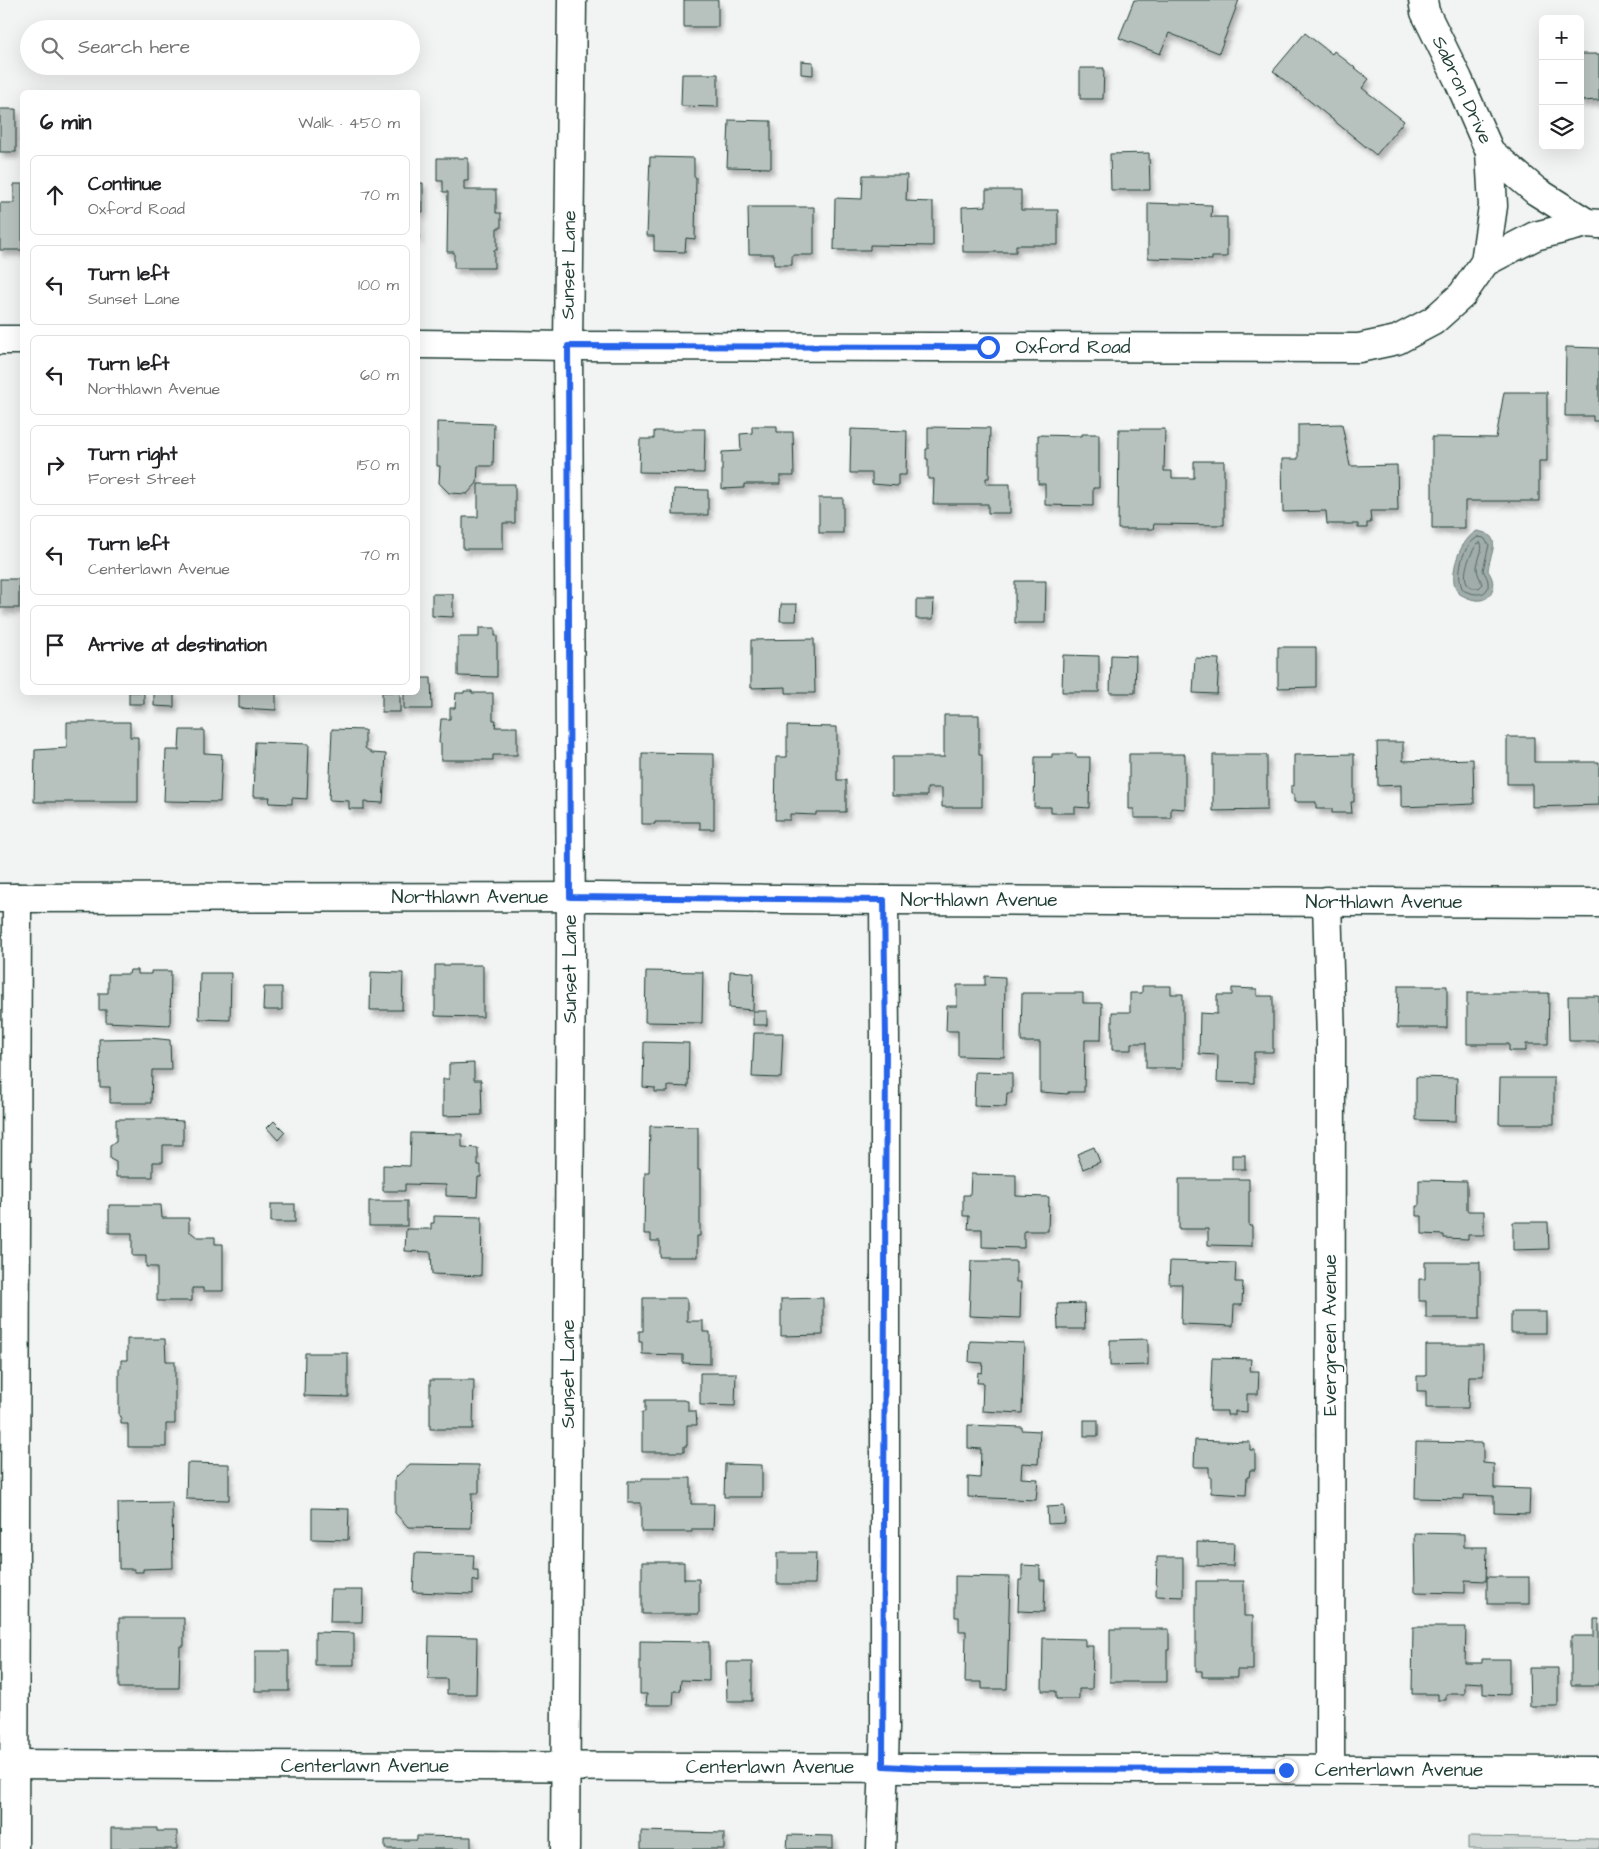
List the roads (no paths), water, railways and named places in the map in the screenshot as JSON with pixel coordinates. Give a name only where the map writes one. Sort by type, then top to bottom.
[{"type":"street","name":"Sunset Lane","points":[[565,1849],[570,897],[568,346],[572,0]]},
{"type":"street","name":"Sabron Drive","points":[[1418,4],[1458,79],[1490,152],[1493,206],[1485,262]]},
{"type":"street","name":"Sabron Drive","points":[[1490,152],[1536,191],[1593,224]]},
{"type":"street","name":"Oxford Road","points":[[420,344],[1359,348],[1397,340],[1433,321],[1462,295],[1485,262],[1535,236],[1593,224]]},
{"type":"street","points":[[0,340],[20,340]]},
{"type":"street","name":"Northlawn Avenue","points":[[8,898],[570,897],[1599,902]]},
{"type":"street","points":[[8,898],[7,1764],[14,1849]]},
{"type":"street","points":[[881,1849],[886,1050],[884,900]]},
{"type":"street","name":"Evergreen Avenue","points":[[1327,901],[1331,1040],[1330,1769]]},
{"type":"street","name":"Centerlawn Avenue","points":[[7,1764],[564,1767],[883,1766],[939,1769],[1599,1771]]},
{"type":"water","points":[[1477,531],[1486,533],[1493,541],[1488,571],[1492,579],[1493,588],[1486,598],[1481,600],[1469,598],[1458,593],[1454,583],[1456,560],[1459,553],[1467,540]]}]
